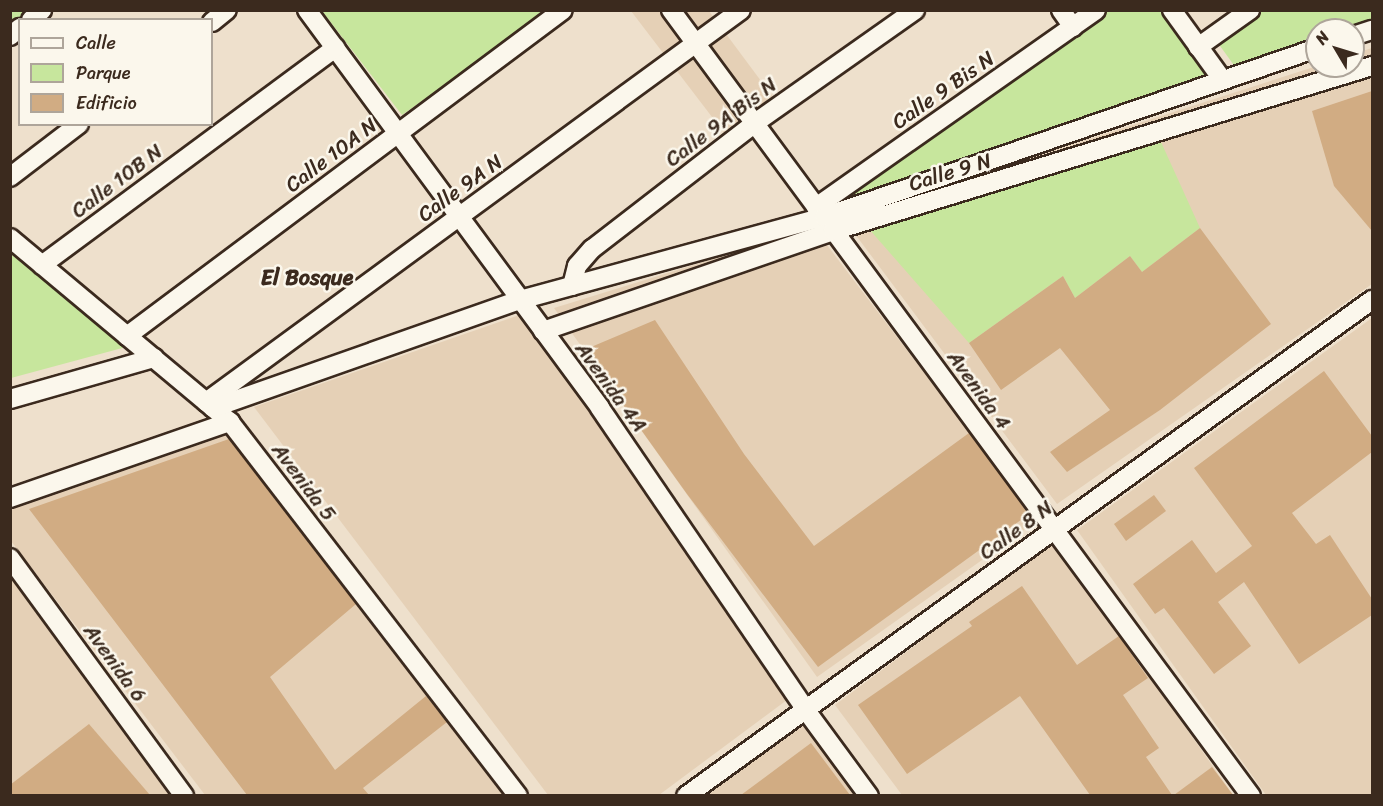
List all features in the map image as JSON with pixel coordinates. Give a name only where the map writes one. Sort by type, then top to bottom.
[{"type":"street","points":[[213,21],[227,10]]},
{"type":"street","name":"Avenida 4A","points":[[307,10],[543,331],[805,709],[869,795]]},
{"type":"street","name":"Calle 10A N","points":[[127,336],[563,10]]},
{"type":"street","name":"Avenida 4","points":[[671,10],[1251,795]]},
{"type":"street","name":"Calle 9A N","points":[[209,405],[459,217],[741,10]]},
{"type":"street","name":"Calle 9A Bis N","points":[[572,286],[583,256],[755,123],[915,10]]},
{"type":"street","points":[[1061,10],[1073,27]]},
{"type":"street","name":"Calle 9 Bis N","points":[[824,219],[1096,10]]},
{"type":"street","points":[[1172,10],[1222,79]]},
{"type":"street","points":[[1198,46],[1250,10]]},
{"type":"street","name":"Calle 10B N","points":[[42,265],[334,48]]},
{"type":"street","name":"Calle 9 N","points":[[543,331],[824,219],[1305,52]]},
{"type":"street","name":"Calle 9 N","points":[[209,405],[520,300],[824,219],[1372,66]]},
{"type":"street","points":[[10,177],[76,126]]},
{"type":"street","name":"Avenida 5","points":[[10,238],[230,422],[518,795]]},
{"type":"street","name":"Calle 8 N","points":[[686,795],[1372,300]]},
{"type":"street","points":[[10,399],[154,358]]},
{"type":"street","points":[[10,498],[230,422]]},
{"type":"street","name":"Avenida 6","points":[[10,558],[184,795]]},
{"type":"shaded area","points":[[631,11],[709,11],[776,101],[725,134]]},
{"type":"shaded area","points":[[1372,48],[1372,284],[1057,504],[843,218],[1305,70],[1305,78],[1365,78],[1365,50]]},
{"type":"shaded area","points":[[814,228],[1037,521],[817,677],[554,308]]},
{"type":"shaded area","points":[[528,312],[799,691],[659,795],[548,795],[254,407]]},
{"type":"shaded area","points":[[1372,318],[1372,795],[1266,795],[1077,530]]},
{"type":"shaded area","points":[[224,422],[509,795],[205,795],[11,541],[11,502]]},
{"type":"shaded area","points":[[1055,541],[1233,795],[902,795],[835,705]]},
{"type":"shaded area","points":[[11,574],[178,795],[11,795]]},
{"type":"shaded area","points":[[809,721],[866,796],[705,796]]},
{"type":"green space","points":[[11,11],[49,11],[38,18],[18,18],[18,24],[11,40]]},
{"type":"green space","points":[[322,11],[549,11],[402,115]]},
{"type":"green space","points":[[1077,11],[1167,11],[1213,75],[821,206],[1080,14]]},
{"type":"green space","points":[[1257,11],[1372,11],[1372,21],[1365,23],[1365,18],[1305,18],[1305,44],[1236,68],[1215,39]]},
{"type":"green space","points":[[1161,142],[1200,228],[1142,272],[1130,256],[1075,298],[1063,276],[969,343],[869,229]]},
{"type":"green space","points":[[11,254],[126,347],[11,378]]},
{"type":"building","points":[[1372,91],[1372,231],[1334,186],[1312,111]]},
{"type":"building","points":[[1200,228],[1271,324],[1160,410],[1067,472],[1050,452],[1110,410],[1060,348],[1001,390],[969,343],[1063,276],[1075,298],[1130,256],[1142,272]]},
{"type":"building","points":[[655,320],[744,454],[814,546],[969,433],[1029,514],[818,667],[687,494],[584,350]]},
{"type":"building","points":[[1324,371],[1372,436],[1372,452],[1292,513],[1316,544],[1330,535],[1372,599],[1372,615],[1299,664],[1244,582],[1218,602],[1251,646],[1214,674],[1164,608],[1155,614],[1133,584],[1192,540],[1216,573],[1252,546],[1194,468]]},
{"type":"building","points":[[229,439],[356,604],[270,677],[335,770],[426,696],[447,722],[363,788],[369,795],[247,795],[29,509]]},
{"type":"building","points":[[1154,495],[1166,511],[1126,541],[1114,524]]},
{"type":"building","points":[[1022,586],[1077,665],[1119,636],[1148,678],[1123,695],[1159,748],[1146,757],[1172,795],[1090,795],[1020,696],[907,774],[858,705],[972,626],[969,622]]},
{"type":"building","points":[[89,724],[150,795],[10,795],[10,785]]},
{"type":"building","points":[[811,743],[850,795],[741,795]]},
{"type":"building","points":[[1212,767],[1233,795],[1174,795]]},
{"type":"district","name":"El Bosque","points":[[307,278]]}]
